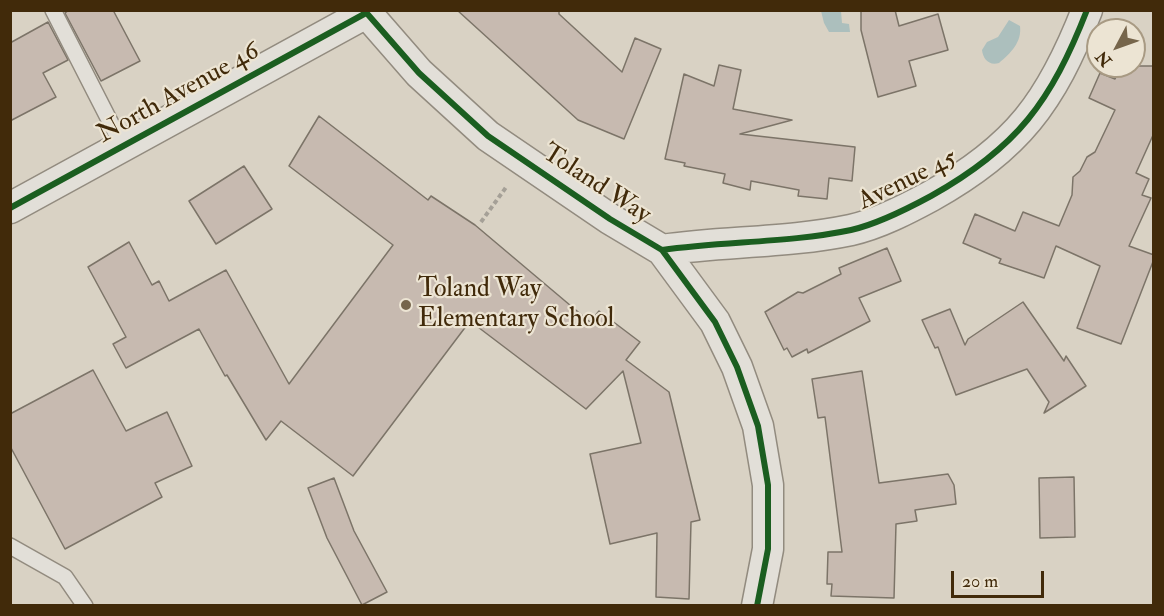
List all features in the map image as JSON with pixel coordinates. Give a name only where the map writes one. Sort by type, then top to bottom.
[{"type":"street","name":"Avenue 45","points":[[662,250],[702,244],[806,237],[854,229],[911,207],[960,180],[998,154],[1023,128],[1048,91],[1073,46],[1087,10]]},
{"type":"street","name":"North Avenue 46","points":[[10,208],[365,12]]},
{"type":"street","name":"Toland Way","points":[[365,12],[419,73],[488,136],[610,219],[662,250],[715,322],[737,367],[758,426],[768,484],[768,549],[757,606]]},
{"type":"lane","points":[[53,10],[123,147]]},
{"type":"lane","points":[[10,546],[65,577],[85,606]]},
{"type":"path","points":[[481,222],[513,178]]},
{"type":"shaded area","points":[[821,11],[841,11],[842,23],[849,24],[850,32],[829,32]]},
{"type":"shaded area","points":[[1009,20],[1020,26],[1017,42],[999,63],[989,63],[982,50],[987,42],[998,37]]},
{"type":"building","points":[[69,10],[113,10],[140,61],[101,81],[65,13]]},
{"type":"building","points":[[457,10],[559,10],[559,14],[622,72],[635,38],[661,49],[624,139],[578,120]]},
{"type":"building","points":[[861,10],[895,10],[899,26],[938,14],[948,50],[909,61],[916,86],[878,97],[861,30]]},
{"type":"building","points":[[48,22],[68,60],[43,73],[56,97],[10,121],[10,43]]},
{"type":"building","points":[[719,65],[741,70],[733,109],[792,120],[740,134],[855,147],[852,181],[829,178],[827,199],[798,196],[799,190],[751,181],[750,190],[723,183],[725,174],[684,166],[685,163],[665,159],[684,74],[714,86]]},
{"type":"building","points":[[1146,66],[1154,66],[1154,133],[1136,173],[1149,179],[1142,195],[1151,198],[1129,246],[1154,255],[1154,259],[1121,344],[1077,328],[1100,266],[1056,246],[1044,278],[999,263],[1001,259],[963,243],[975,214],[1015,231],[1023,212],[1059,226],[1072,195],[1073,177],[1080,171],[1087,157],[1095,152],[1115,110],[1089,98],[1098,78],[1146,78]]},
{"type":"building","points":[[319,116],[428,200],[431,196],[475,225],[590,322],[599,311],[640,342],[626,360],[669,392],[700,520],[691,522],[689,599],[656,597],[657,533],[610,544],[590,454],[641,443],[623,371],[586,409],[470,321],[353,476],[281,421],[266,440],[227,375],[225,376],[199,329],[126,368],[113,344],[126,337],[88,267],[129,242],[152,285],[159,281],[169,301],[226,270],[289,384],[393,245],[289,166]]},
{"type":"building","points":[[244,166],[272,209],[216,244],[189,201]]},
{"type":"building","points":[[887,248],[901,281],[859,298],[870,321],[808,353],[807,349],[792,357],[787,348],[784,350],[765,312],[798,292],[803,293],[841,274],[839,268]]},
{"type":"building","points":[[1023,302],[1064,361],[1066,356],[1086,386],[1044,413],[1049,402],[1027,369],[956,395],[938,347],[935,348],[922,320],[950,309],[965,345],[968,339]]},
{"type":"building","points":[[93,370],[126,431],[167,412],[192,466],[155,483],[162,497],[65,549],[10,446],[10,414]]},
{"type":"building","points":[[862,371],[879,483],[948,474],[954,485],[956,504],[915,510],[917,521],[896,524],[894,598],[831,596],[832,584],[827,584],[828,552],[842,552],[825,417],[818,418],[812,379]]},
{"type":"building","points":[[1074,477],[1075,537],[1040,538],[1039,478]]},
{"type":"building","points":[[334,478],[354,531],[387,592],[362,605],[327,538],[308,488]]},
{"type":"cycle path","points":[[364,10],[419,73],[488,136],[610,219],[662,250],[715,322],[737,367],[758,426],[768,485],[768,549],[757,606]]},
{"type":"cycle path","points":[[662,250],[804,237],[851,230],[882,220],[931,196],[987,160],[1028,119],[1060,71],[1087,10]]},
{"type":"cycle path","points":[[10,208],[366,13]]},
{"type":"place","name":"Toland Way Elementary School","points":[[406,305]]}]
